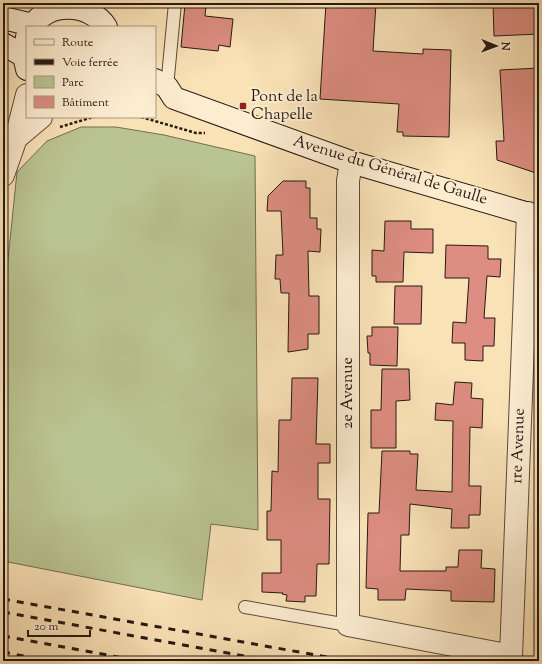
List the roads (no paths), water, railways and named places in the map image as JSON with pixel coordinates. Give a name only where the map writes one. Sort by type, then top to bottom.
[{"type":"street","points":[[36,26],[40,17],[56,9],[74,7],[97,14]]},
{"type":"street","points":[[3,18],[26,40]]},
{"type":"street","points":[[3,44],[26,43]]},
{"type":"street","name":"Avenue du Général de Gaulle","points":[[163,91],[351,162],[534,215]]},
{"type":"street","points":[[3,175],[16,138],[26,99]]},
{"type":"street","points":[[16,138],[40,118]]},
{"type":"street","name":"2e Avenue","points":[[348,625],[348,197],[351,162]]},
{"type":"street","name":"1re Avenue","points":[[348,625],[511,656],[534,215]]},
{"type":"lane","points":[[163,91],[175,3]]},
{"type":"lane","points":[[244,607],[348,625]]},
{"type":"railway","points":[[3,599],[349,661]]},
{"type":"railway","points":[[3,612],[271,661]]},
{"type":"railway","points":[[3,636],[140,661]]},
{"type":"railway","points":[[3,652],[49,661]]},
{"type":"place","name":"Pont de la Chapelle","points":[[243,106]]}]
